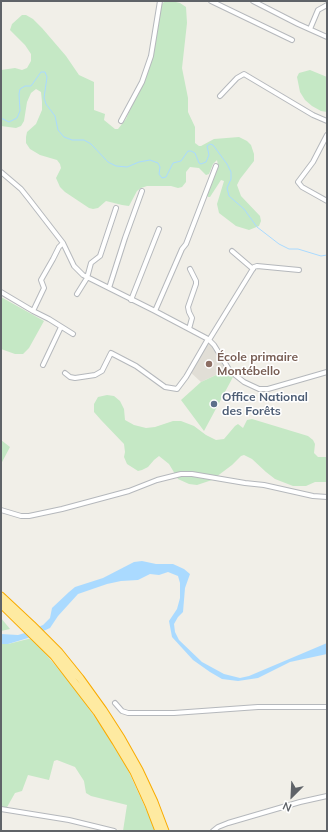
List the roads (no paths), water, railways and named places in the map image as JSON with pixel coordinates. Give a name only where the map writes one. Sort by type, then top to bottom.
[{"type":"highway","points":[[1,596],[80,678],[103,710],[139,770],[154,802],[165,831]]},
{"type":"highway","points":[[1,604],[29,626]]},
{"type":"highway","points":[[40,637],[97,712],[116,742],[134,772],[149,805],[158,831]]},
{"type":"street","points":[[121,121],[142,82],[151,56],[160,1]]},
{"type":"street","points":[[211,1],[292,40]]},
{"type":"street","points":[[253,1],[327,37]]},
{"type":"street","points":[[310,29],[318,10],[327,5]]},
{"type":"street","points":[[220,96],[237,78],[244,74],[313,115],[327,121]]},
{"type":"street","points":[[327,135],[314,162],[298,182],[302,187],[327,201]]},
{"type":"street","points":[[155,311],[182,249],[186,244],[216,166]]},
{"type":"street","points":[[1,172],[21,188],[63,244],[74,266],[86,278],[155,311],[209,340],[214,345],[230,371],[244,382],[260,389],[268,389],[327,372]]},
{"type":"street","points":[[109,288],[142,191]]},
{"type":"street","points":[[77,294],[86,278],[91,264],[100,256],[116,208]]},
{"type":"street","points":[[131,300],[159,229]]},
{"type":"street","points":[[33,311],[43,289],[40,280],[59,247],[63,244]]},
{"type":"street","points":[[232,251],[253,269]]},
{"type":"street","points":[[64,373],[75,378],[95,375],[102,371],[111,353],[136,366],[165,387],[177,389],[253,269],[257,266],[299,270]]},
{"type":"street","points":[[189,329],[192,318],[188,307],[196,284],[190,269]]},
{"type":"street","points":[[1,292],[73,334]]},
{"type":"street","points":[[43,365],[61,327]]},
{"type":"street","points":[[1,510],[20,516],[29,516],[62,509],[129,491],[157,480],[181,474],[192,474],[245,484],[264,485],[313,496],[327,497]]},
{"type":"street","points":[[115,703],[122,711],[128,713],[174,713],[258,707],[327,707]]},
{"type":"street","points":[[213,831],[218,827],[235,821],[300,802],[327,796]]},
{"type":"street","points":[[1,808],[69,820],[114,831]]},
{"type":"water","points":[[142,561],[156,564],[173,564],[184,569],[190,574],[185,588],[183,612],[174,624],[175,632],[179,640],[202,662],[224,674],[240,678],[249,676],[327,643],[327,654],[290,662],[258,678],[238,681],[222,679],[193,660],[172,637],[169,621],[177,609],[180,598],[180,583],[178,576],[168,572],[159,575],[150,574],[138,580],[107,584],[78,594],[58,616],[50,628],[28,638],[8,644],[1,644],[1,634],[18,635],[43,625],[50,618],[52,608],[75,587],[103,578],[134,562]]},
{"type":"waterway","points":[[1,118],[9,122],[17,118],[20,111],[20,89],[25,86],[31,86],[41,72],[45,72],[47,77],[44,98],[46,104],[55,116],[58,130],[64,137],[72,140],[84,140],[91,144],[108,162],[116,166],[127,167],[139,162],[150,160],[158,163],[160,167],[159,174],[162,178],[166,177],[173,163],[181,161],[188,151],[195,153],[199,163],[201,164],[206,162],[209,155],[207,146],[210,144],[213,145],[231,172],[231,179],[227,188],[229,196],[244,209],[257,227],[279,244],[289,249],[298,249],[321,256],[327,255]]},
{"type":"place","name":"École primaire Montébello","points":[[209,364]]},
{"type":"place","name":"Office National des Forêts","points":[[214,404]]}]
